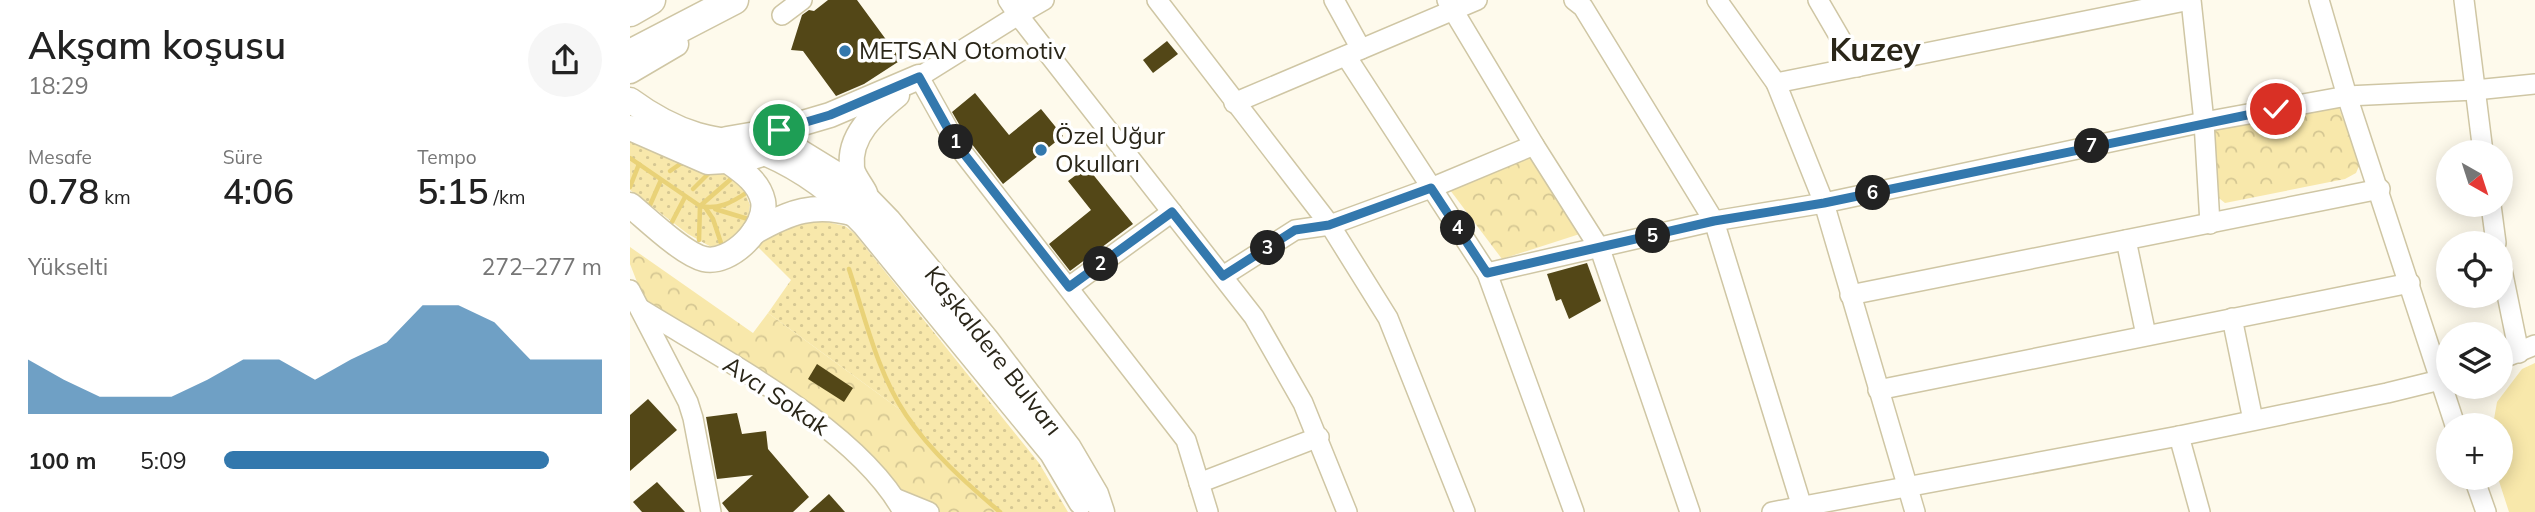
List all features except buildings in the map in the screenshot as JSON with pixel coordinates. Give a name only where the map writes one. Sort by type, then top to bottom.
[{"type":"highway","points":[[630,11],[643,0]]},
{"type":"highway","points":[[630,11],[651,0]]},
{"type":"highway","points":[[632,61],[716,0]]},
{"type":"highway","points":[[632,61],[734,0]]},
{"type":"main road","points":[[632,61],[753,0]]},
{"type":"main road","name":"Kaşkaldere Bulvarı","points":[[630,128],[708,162],[725,150],[830,115],[919,77]]},
{"type":"main road","name":"Kaşkaldere Bulvarı","points":[[919,77],[878,110],[861,129],[853,148],[852,169],[862,207],[889,221],[986,339],[1069,448],[1096,494],[1102,512]]},
{"type":"main road","name":"Kaşkaldere Bulvarı","points":[[630,100],[646,111],[743,160],[778,149],[797,150],[854,185],[862,207],[1052,453],[1085,512]]},
{"type":"main road","name":"Kaşkaldere Bulvarı","points":[[725,150],[752,180],[763,202],[761,218],[754,232]]},
{"type":"main road","points":[[630,205],[689,252],[705,260],[722,258],[754,232],[784,217],[824,207],[862,207]]},
{"type":"street","points":[[782,15],[802,0]]},
{"type":"street","points":[[1044,0],[1016,5],[919,77],[957,145],[1186,440],[1208,512]]},
{"type":"street","points":[[1157,0],[1329,225],[1388,318],[1465,512]]},
{"type":"street","points":[[1334,0],[1353,52],[1431,188],[1487,273],[1574,512]]},
{"type":"street","points":[[1234,103],[1353,52],[1449,5],[1477,0]]},
{"type":"street","points":[[1717,0],[1776,83],[1824,203],[1916,512]]},
{"type":"street","points":[[1818,0],[1857,67]]},
{"type":"street","points":[[1776,83],[2190,0],[2204,122],[2210,224]]},
{"type":"street","points":[[2319,0],[2347,96],[2436,356]]},
{"type":"street","points":[[2464,0],[2481,140]]},
{"type":"street","points":[[1585,2],[1714,221],[1802,507]]},
{"type":"street","points":[[1016,5],[1254,317],[1303,404],[1347,512]]},
{"type":"street","points":[[1449,5],[1600,249],[1690,512]]},
{"type":"street","points":[[1487,273],[1714,221],[1824,203],[2204,122],[2347,96],[2475,90],[2535,84]]},
{"type":"street","points":[[1223,276],[1295,230],[1329,225],[1431,188],[1534,145]]},
{"type":"street","points":[[1850,295],[2379,189]]},
{"type":"street","points":[[1069,287],[1172,212]]},
{"type":"street","points":[[630,216],[656,227]]},
{"type":"street","points":[[2126,240],[2146,335]]},
{"type":"street","points":[[1878,390],[2410,283]]},
{"type":"street","points":[[630,290],[688,402],[711,512]]},
{"type":"street","points":[[2509,308],[2518,352]]},
{"type":"street","name":"Avcı Sokak","points":[[641,309],[746,373],[819,424],[867,462],[900,506],[929,512]]},
{"type":"street","points":[[2232,318],[2253,420]]},
{"type":"street","points":[[1772,512],[2179,436],[2436,381]]},
{"type":"street","points":[[2179,436],[2200,512]]},
{"type":"street","points":[[1199,483],[1318,437]]},
{"type":"street","points":[[2478,490],[2486,512]]},
{"type":"green space","points":[[630,100],[723,139],[750,205],[748,219],[735,237],[722,246],[713,248],[688,234],[630,190]]},
{"type":"green space","points":[[2338,105],[2360,164],[2356,173],[2345,179],[2225,203],[2215,195],[2210,128]]},
{"type":"green space","points":[[1538,151],[1589,231],[1502,259],[1447,186]]},
{"type":"green space","points":[[813,219],[845,226],[854,233],[1039,463],[1068,512],[1000,512],[964,482],[906,414],[768,313],[791,280],[756,245],[791,222]]},
{"type":"green space","points":[[630,247],[753,333],[768,313],[906,414],[964,482],[1000,512],[938,512],[904,497],[888,474],[860,446],[646,305],[630,264]]},
{"type":"green space","points":[[2535,363],[2535,512],[2509,512],[2502,490],[2513,490],[2513,413],[2495,413],[2499,399],[2513,399],[2513,381],[2522,369]]},
{"type":"waterway","points":[[630,158],[700,206],[724,205],[746,193]]},
{"type":"waterway","points":[[670,171],[683,162]]},
{"type":"waterway","points":[[630,187],[639,164]]},
{"type":"waterway","points":[[693,189],[710,172]]},
{"type":"waterway","points":[[699,240],[700,206],[731,179]]},
{"type":"waterway","points":[[650,205],[661,180]]},
{"type":"waterway","points":[[672,222],[685,197]]},
{"type":"waterway","points":[[705,207],[713,219],[722,246]]},
{"type":"waterway","points":[[715,209],[748,219]]},
{"type":"waterway","points":[[849,269],[879,363],[906,415],[938,454],[1000,512]]},
{"type":"place","name":"METSAN Otomotiv","points":[[845,51]]},
{"type":"place","name":"Özel Uğur Okulları","points":[[1041,150]]},
{"type":"district","name":"Kuzey","points":[[1875,50]]},
{"type":"route","points":[[779,130],[830,115],[919,77],[957,145],[1069,287],[1172,212],[1223,276],[1295,230],[1329,225],[1431,188],[1487,273],[1714,221],[1824,203],[2276,109]]}]
